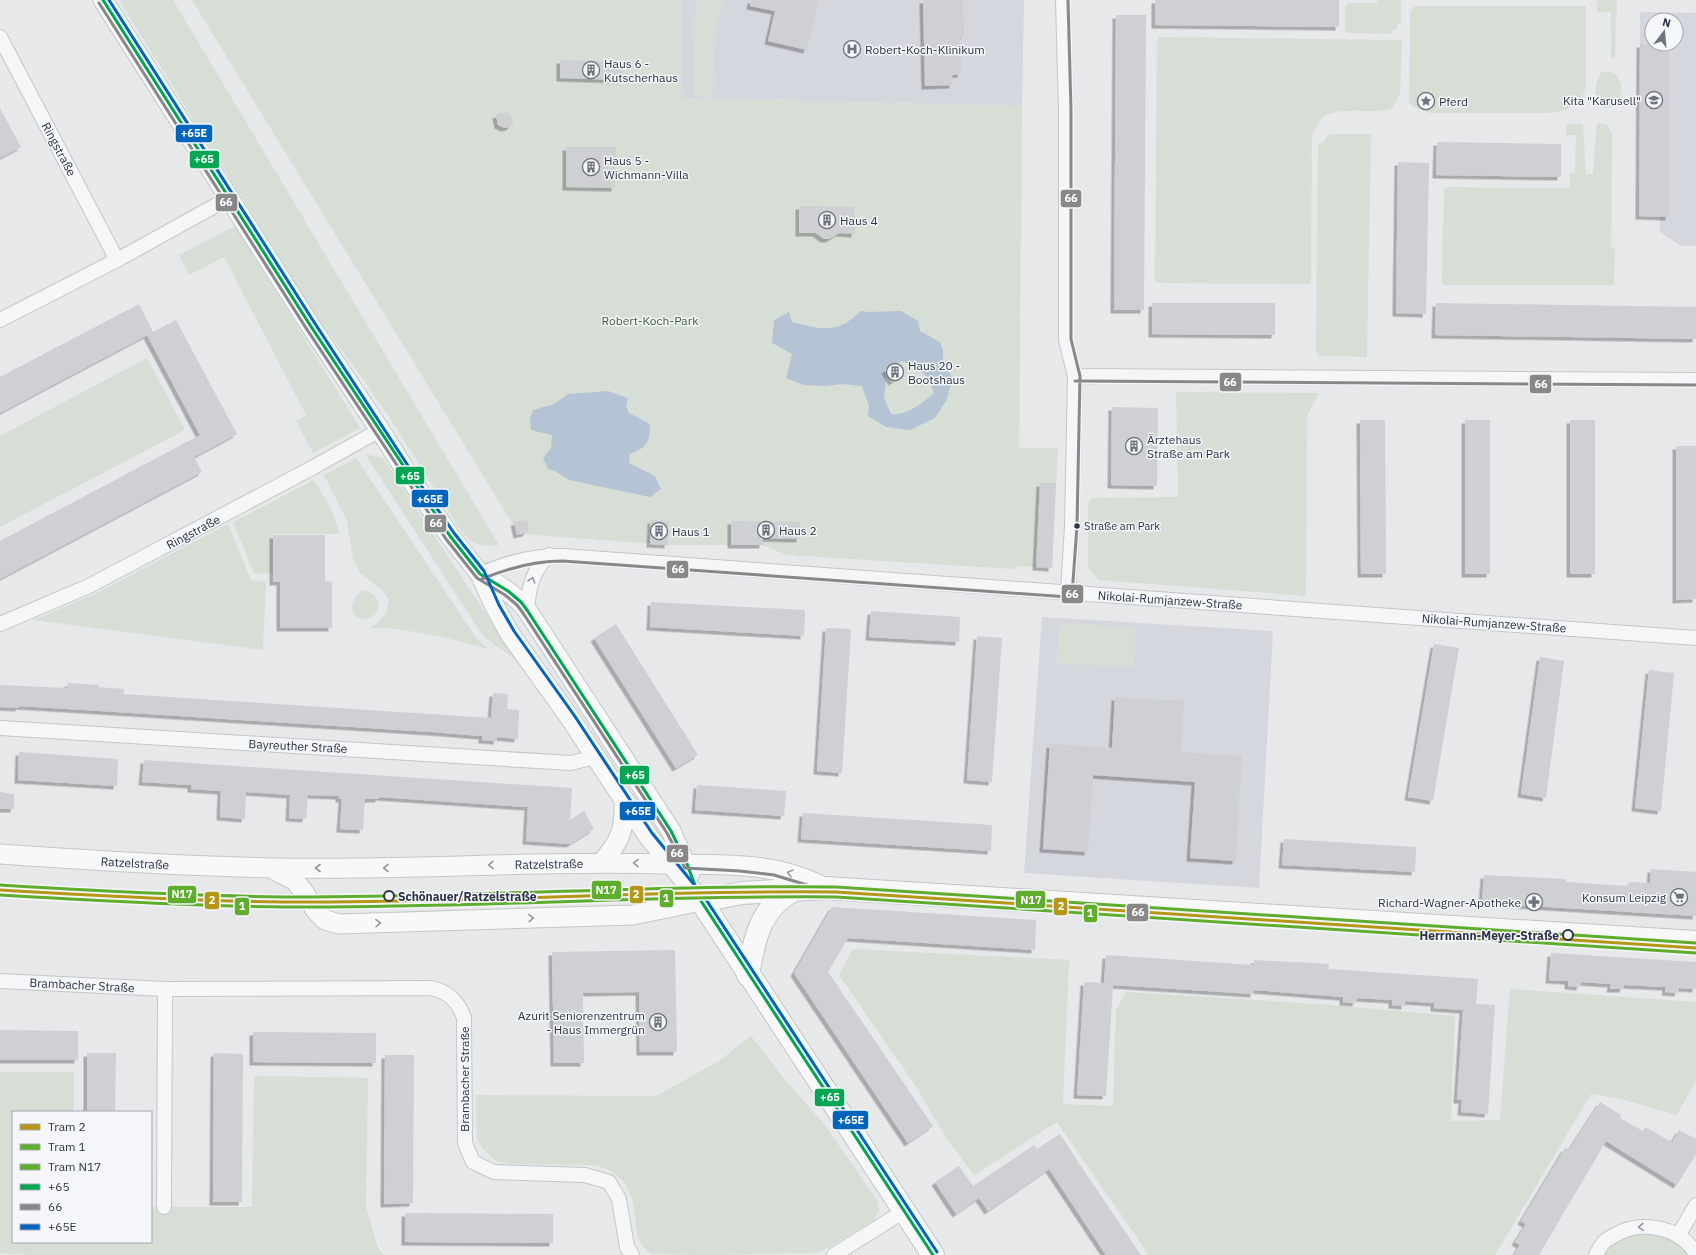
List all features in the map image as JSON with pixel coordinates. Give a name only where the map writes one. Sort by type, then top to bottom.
[{"type":"main road","points":[[103,0],[310,325],[416,487],[446,530],[480,574],[504,624],[648,836],[679,864]]},
{"type":"main road","points":[[480,574],[508,591],[521,602],[527,610],[671,831],[679,864],[701,901],[748,975],[933,1255]]},
{"type":"main road","points":[[601,863],[621,835],[624,822],[624,801]]},
{"type":"main road","name":"Ratzelstraße","points":[[0,854],[113,862],[269,868],[357,868],[601,863],[748,866],[783,871],[802,877],[826,888]]},
{"type":"main road","name":"Ratzelstraße","points":[[269,868],[294,880],[304,892],[316,911],[325,920],[339,924],[627,916],[742,893],[826,888],[1696,942]]},
{"type":"main road","name":"Ratzelstraße","points":[[748,975],[760,925],[772,906],[781,897],[792,891]]},
{"type":"street","points":[[1063,0],[1066,110],[1066,340],[1075,376],[1072,526],[1068,592]]},
{"type":"street","name":"Ringstraße","points":[[0,37],[117,260]]},
{"type":"street","points":[[0,320],[117,260],[229,198]]},
{"type":"street","points":[[1075,376],[1696,380]]},
{"type":"street","name":"Ringstraße","points":[[0,624],[89,586],[312,468],[380,430]]},
{"type":"street","points":[[527,610],[530,582],[541,563],[549,555]]},
{"type":"street","name":"Nikolai-Rumjanzew-Straße","points":[[480,574],[515,561],[549,555],[1696,638]]},
{"type":"street","name":"Bayreuther Straße","points":[[0,728],[571,763],[595,757]]},
{"type":"street","name":"Brambacher Straße","points":[[0,981],[165,989],[431,988],[446,993],[461,1009],[464,1018],[465,1144],[473,1162],[494,1172],[586,1175],[609,1182],[619,1200],[627,1247],[632,1255]]},
{"type":"street","points":[[164,1207],[165,989]]},
{"type":"street","points":[[1678,1236],[1696,1205]]},
{"type":"street","points":[[834,1255],[904,1211]]},
{"type":"street","points":[[1596,1255],[1604,1242],[1622,1230],[1644,1226],[1662,1228],[1678,1236],[1694,1249],[1696,1254]]},
{"type":"shaded area","name":"Robert-Koch-Klinikum","points":[[682,0],[1024,0],[1022,106],[681,98]]},
{"type":"shaded area","points":[[1640,12],[1644,12],[1644,52],[1684,52],[1684,13],[1696,13],[1696,246],[1681,246],[1660,232],[1660,217],[1639,216]]},
{"type":"shaded area","points":[[1042,617],[1273,631],[1259,888],[1024,873]]},
{"type":"green space","points":[[119,0],[173,0],[499,545],[480,545],[467,537],[458,526],[395,426],[363,379],[313,312]]},
{"type":"green space","name":"Robert-Koch-Park","points":[[192,0],[682,0],[681,98],[1022,106],[1019,448],[1058,448],[1052,568],[1017,566],[1014,569],[787,555],[763,545],[668,545],[521,534],[517,531]]},
{"type":"green space","points":[[695,0],[725,0],[716,35],[713,97],[694,96]]},
{"type":"green space","points":[[1377,0],[1401,0],[1401,24],[1398,24],[1396,29],[1391,31],[1391,34],[1347,33],[1345,30],[1345,5],[1348,5],[1348,3],[1377,3]]},
{"type":"green space","points":[[1597,0],[1617,0],[1615,58],[1611,58],[1611,12],[1597,12]]},
{"type":"green space","points":[[1415,6],[1586,6],[1586,84],[1582,97],[1574,106],[1563,111],[1550,113],[1430,113],[1414,107],[1409,102],[1410,12]]},
{"type":"green space","points":[[1159,37],[1399,40],[1402,42],[1400,93],[1393,108],[1376,111],[1336,112],[1321,119],[1312,135],[1311,282],[1308,284],[1158,283],[1155,280],[1157,41]]},
{"type":"green space","points":[[1602,72],[1611,72],[1620,80],[1621,93],[1619,100],[1610,108],[1602,108],[1597,100],[1596,85]]},
{"type":"green space","points":[[1597,123],[1607,125],[1612,134],[1611,248],[1615,249],[1614,285],[1444,285],[1442,283],[1444,190],[1447,187],[1570,188],[1570,174],[1575,173],[1576,135],[1566,135],[1566,124],[1583,124],[1586,174],[1593,174]]},
{"type":"green space","points":[[1329,134],[1371,134],[1367,357],[1318,356],[1318,353],[1316,353],[1318,145],[1321,145],[1321,142],[1324,143],[1324,140],[1329,136]]},
{"type":"green space","points":[[235,226],[360,428],[313,453],[296,421],[306,415],[224,257],[189,275],[179,255]]},
{"type":"green space","points":[[147,358],[185,430],[0,527],[0,436]]},
{"type":"green space","points":[[1176,392],[1319,393],[1307,416],[1306,596],[1099,580],[1088,568],[1088,503],[1092,498],[1178,497]]},
{"type":"green space","points":[[365,454],[383,458],[517,661],[483,636]]},
{"type":"green space","points":[[356,458],[477,639],[489,649],[438,636],[397,629],[371,628],[386,614],[389,600],[383,591],[360,573],[353,559],[347,521],[324,475]]},
{"type":"green space","points":[[314,480],[333,513],[340,534],[273,534],[273,574],[254,573],[233,522]]},
{"type":"green space","points":[[228,524],[251,580],[266,582],[263,650],[34,620],[95,594]]},
{"type":"green space","points":[[362,590],[371,593],[376,597],[378,603],[378,609],[371,618],[364,619],[356,617],[352,609],[354,600]]},
{"type":"green space","points":[[1059,623],[1136,628],[1134,668],[1056,663]]},
{"type":"green space","points":[[853,949],[1069,960],[1063,1104],[1113,1106],[1116,1010],[1126,992],[1319,1004],[1455,1016],[1451,1121],[1500,1120],[1510,989],[1696,1002],[1696,1081],[1677,1115],[1621,1099],[1591,1094],[1495,1255],[1149,1255],[1057,1122],[974,1175],[948,1141],[915,1085],[839,975]]},
{"type":"green space","points":[[751,1036],[786,1081],[824,1124],[877,1200],[879,1210],[873,1221],[819,1253],[707,1255],[650,1254],[641,1244],[638,1237],[634,1205],[628,1190],[624,1183],[613,1173],[596,1165],[510,1164],[496,1161],[484,1150],[477,1140],[476,1095],[656,1096],[719,1061]]},
{"type":"green space","points":[[0,1072],[74,1072],[74,1111],[12,1111],[12,1243],[152,1243],[152,1207],[252,1207],[254,1076],[368,1078],[366,1207],[378,1248],[384,1255],[32,1255],[0,1253]]},
{"type":"green space","points":[[1662,1229],[1696,1255],[1596,1255],[1604,1242]]},
{"type":"water","points":[[860,311],[901,311],[918,321],[920,331],[940,342],[943,351],[943,365],[953,378],[946,401],[935,418],[910,430],[886,427],[868,416],[869,406],[862,386],[843,384],[825,386],[804,385],[786,378],[792,354],[772,343],[774,320],[789,312],[792,322],[811,327],[828,328],[844,324]],"holes":[[[902,361],[918,369],[926,376],[934,393],[919,405],[908,411],[891,414],[884,398],[886,381],[885,371]]]},
{"type":"water","points":[[608,391],[628,398],[626,406],[629,413],[650,424],[649,436],[646,444],[641,449],[630,454],[629,463],[655,476],[661,489],[650,497],[569,480],[555,471],[548,469],[543,458],[551,448],[552,435],[531,430],[530,419],[533,410],[554,404],[568,394]]},
{"type":"building","points":[[751,0],[819,0],[807,50],[768,41],[775,11],[750,6]]},
{"type":"building","points":[[923,0],[963,0],[964,37],[960,37],[961,74],[952,75],[953,85],[925,86]]},
{"type":"building","points":[[1155,0],[1339,0],[1339,27],[1155,25]]},
{"type":"building","points":[[1116,15],[1146,15],[1144,310],[1114,310]]},
{"type":"building","points":[[1640,44],[1644,44],[1644,52],[1669,52],[1669,217],[1639,216]]},
{"type":"building","name":"Haus 6 - Kutscherhaus","points":[[560,60],[623,62],[622,80],[560,78]]},
{"type":"building","points":[[0,108],[21,147],[0,158]]},
{"type":"building","points":[[507,112],[513,118],[513,123],[510,127],[504,128],[498,125],[496,115]]},
{"type":"building","points":[[1437,142],[1561,144],[1561,177],[1436,175]]},
{"type":"building","name":"Haus 5 - Wichmann-Villa","points":[[566,147],[616,147],[615,188],[566,187]]},
{"type":"building","points":[[1398,162],[1429,163],[1426,314],[1396,313]]},
{"type":"building","name":"Haus 4","points":[[799,206],[855,207],[855,234],[839,233],[829,239],[824,239],[816,233],[799,233]]},
{"type":"building","points":[[1152,303],[1275,303],[1275,335],[1152,334]]},
{"type":"building","points":[[1436,303],[1696,307],[1696,339],[1435,335]]},
{"type":"building","points":[[139,304],[153,332],[0,413],[0,377]]},
{"type":"building","points":[[176,320],[237,434],[194,457],[202,472],[0,579],[0,541],[200,435],[147,335]]},
{"type":"building","name":"Haus 20 - Bootshaus","points":[[897,362],[904,374],[892,382],[885,370]]},
{"type":"building","name":"Ärztehaus Straße am Park","points":[[1112,407],[1158,408],[1157,486],[1111,485]]},
{"type":"building","points":[[1360,420],[1385,420],[1386,574],[1361,574]]},
{"type":"building","points":[[1465,420],[1490,420],[1490,574],[1465,574]]},
{"type":"building","points":[[1570,420],[1595,420],[1595,574],[1570,574]]},
{"type":"building","points":[[1676,446],[1696,446],[1696,599],[1676,600]]},
{"type":"building","points":[[1040,483],[1056,483],[1052,568],[1036,567]]},
{"type":"building","points":[[527,520],[529,528],[526,533],[517,535],[514,522]]},
{"type":"building","name":"Haus 1","points":[[651,520],[668,521],[668,545],[650,544]]},
{"type":"building","name":"Haus 2","points":[[731,521],[800,522],[800,539],[763,538],[763,545],[731,545]]},
{"type":"building","points":[[273,535],[325,535],[325,581],[332,582],[332,628],[280,628],[280,582],[273,582]]},
{"type":"building","points":[[651,602],[805,610],[804,636],[650,627]]},
{"type":"building","points":[[871,611],[960,617],[959,642],[869,637]]},
{"type":"building","points":[[616,624],[698,755],[676,768],[594,638]]},
{"type":"building","points":[[826,628],[851,629],[842,773],[817,771]]},
{"type":"building","points":[[977,636],[1002,638],[992,782],[967,780]]},
{"type":"building","points":[[1434,644],[1459,648],[1433,801],[1408,797]]},
{"type":"building","points":[[1540,657],[1564,661],[1546,798],[1521,794]]},
{"type":"building","points":[[1649,670],[1674,673],[1661,811],[1635,808]]},
{"type":"building","points":[[68,683],[98,685],[98,687],[124,689],[124,694],[491,718],[493,693],[508,694],[507,709],[519,710],[518,739],[497,737],[497,741],[482,740],[482,736],[432,732],[19,706],[19,708],[0,707],[0,685],[67,688]]},
{"type":"building","points":[[1115,697],[1184,701],[1181,752],[1242,756],[1236,861],[1190,858],[1195,782],[1093,775],[1088,852],[1043,849],[1050,744],[1112,748]]},
{"type":"building","points":[[19,752],[118,759],[117,786],[18,780]]},
{"type":"building","points":[[144,760],[572,788],[570,820],[584,811],[594,829],[570,844],[526,841],[528,807],[379,797],[379,799],[365,799],[363,830],[340,829],[342,799],[339,799],[339,796],[308,795],[306,819],[289,818],[290,795],[246,792],[245,819],[220,817],[221,791],[191,789],[191,785],[142,782]]},
{"type":"building","points":[[697,785],[786,791],[784,816],[695,810]]},
{"type":"building","points":[[0,792],[14,794],[14,809],[0,809]]},
{"type":"building","points":[[803,813],[992,825],[991,851],[801,839]]},
{"type":"building","points":[[1284,839],[1416,847],[1415,872],[1282,865]]},
{"type":"building","points":[[1651,869],[1696,872],[1696,916],[1482,903],[1484,875],[1566,879],[1566,882],[1628,886],[1629,882],[1650,883]]},
{"type":"building","points":[[832,907],[1036,920],[1035,950],[848,938],[828,972],[933,1126],[908,1143],[794,973]]},
{"type":"building","name":"Azurit Seniorenzentrum - Haus Immergrün","points":[[675,950],[677,1052],[640,1052],[639,992],[583,993],[584,1063],[554,1063],[552,952]]},
{"type":"building","points":[[1551,953],[1696,962],[1696,989],[1679,988],[1678,993],[1665,992],[1666,987],[1624,985],[1623,989],[1610,989],[1611,984],[1581,982],[1580,987],[1568,986],[1568,981],[1549,980]]},
{"type":"building","points":[[1106,955],[1254,965],[1254,960],[1329,964],[1328,969],[1478,979],[1476,1004],[1495,1005],[1488,1114],[1461,1112],[1462,1100],[1457,1100],[1463,1010],[1434,1008],[1434,1003],[1405,1001],[1405,1006],[1392,1005],[1392,1000],[1357,998],[1356,1003],[1343,1002],[1343,997],[1254,990],[1254,994],[1113,985],[1106,1096],[1077,1095],[1084,982],[1104,983]]},
{"type":"building","points":[[0,1030],[78,1031],[78,1060],[0,1060]]},
{"type":"building","points":[[253,1032],[376,1033],[376,1063],[253,1062]]},
{"type":"building","points":[[87,1053],[116,1053],[115,1111],[87,1111]]},
{"type":"building","points":[[214,1053],[243,1054],[242,1202],[213,1202]]},
{"type":"building","points":[[385,1055],[414,1055],[413,1203],[384,1204]]},
{"type":"building","points":[[1600,1102],[1621,1115],[1620,1118],[1643,1131],[1645,1127],[1672,1142],[1679,1130],[1696,1139],[1696,1154],[1677,1185],[1606,1141],[1539,1255],[1514,1255],[1520,1245],[1515,1242],[1526,1224],[1521,1221],[1565,1148],[1569,1150]]},
{"type":"building","points":[[1060,1134],[1141,1255],[1106,1255],[1049,1169],[988,1211],[979,1198],[956,1214],[935,1182],[959,1166],[973,1186],[1034,1145],[1037,1149]]},
{"type":"building","points":[[405,1213],[553,1214],[553,1243],[405,1242]]},
{"type":"tram line","name":"N17","points":[[0,885],[194,895],[272,897],[442,895],[639,889],[836,887],[1696,943]]},
{"type":"tram line","name":"2","points":[[0,890],[194,900],[272,902],[442,900],[705,893],[836,892],[1696,948]]},
{"type":"tram line","name":"1","points":[[0,895],[194,905],[272,907],[442,905],[705,898],[836,897],[1696,953]]},
{"type":"transit line","name":"+65","points":[[103,0],[310,325],[450,536],[480,574],[508,591],[521,602],[527,610],[671,831],[687,864],[701,901],[933,1255]]},
{"type":"transit line","name":"+65E","points":[[109,0],[314,322],[420,484],[454,533],[484,571],[499,605],[514,631],[574,715],[652,833],[705,898],[937,1252]]},
{"type":"transit line","name":"66","points":[[482,579],[521,566],[542,562],[563,561],[1068,597],[1072,595],[1077,526],[1080,376],[1071,339],[1071,110],[1068,0]]},
{"type":"transit line","name":"66","points":[[99,3],[306,328],[446,539],[477,578],[505,595],[517,605],[523,613],[667,833],[685,868],[740,871],[774,875],[807,885],[825,893],[1696,947]]},
{"type":"transit line","name":"66","points":[[1075,381],[1696,385]]},
{"type":"place","name":"Robert-Koch-Klinikum","points":[[852,49]]},
{"type":"place","name":"Haus 6 - Kutscherhaus","points":[[591,70]]},
{"type":"place","name":"Kita \"Karusell\"","points":[[1654,100]]},
{"type":"place","name":"Pferd","points":[[1426,101]]},
{"type":"place","name":"Haus 5 - Wichmann-Villa","points":[[591,167]]},
{"type":"place","name":"Haus 4","points":[[827,220]]},
{"type":"place","name":"Haus 20 - Bootshaus","points":[[895,372]]},
{"type":"place","name":"Ärztehaus Straße am Park","points":[[1134,446]]},
{"type":"place","name":"Straße am Park","points":[[1077,526]]},
{"type":"place","name":"Haus 2","points":[[766,530]]},
{"type":"place","name":"Haus 1","points":[[659,531]]},
{"type":"place","name":"Schönauer/Ratzelstraße","points":[[389,896]]},
{"type":"place","name":"Konsum Leipzig","points":[[1679,897]]},
{"type":"place","name":"Richard-Wagner-Apotheke","points":[[1534,902]]},
{"type":"place","name":"Herrmann-Meyer-Straße","points":[[1568,935]]},
{"type":"place","name":"Azurit Seniorenzentrum - Haus Immergrün","points":[[658,1022]]}]
